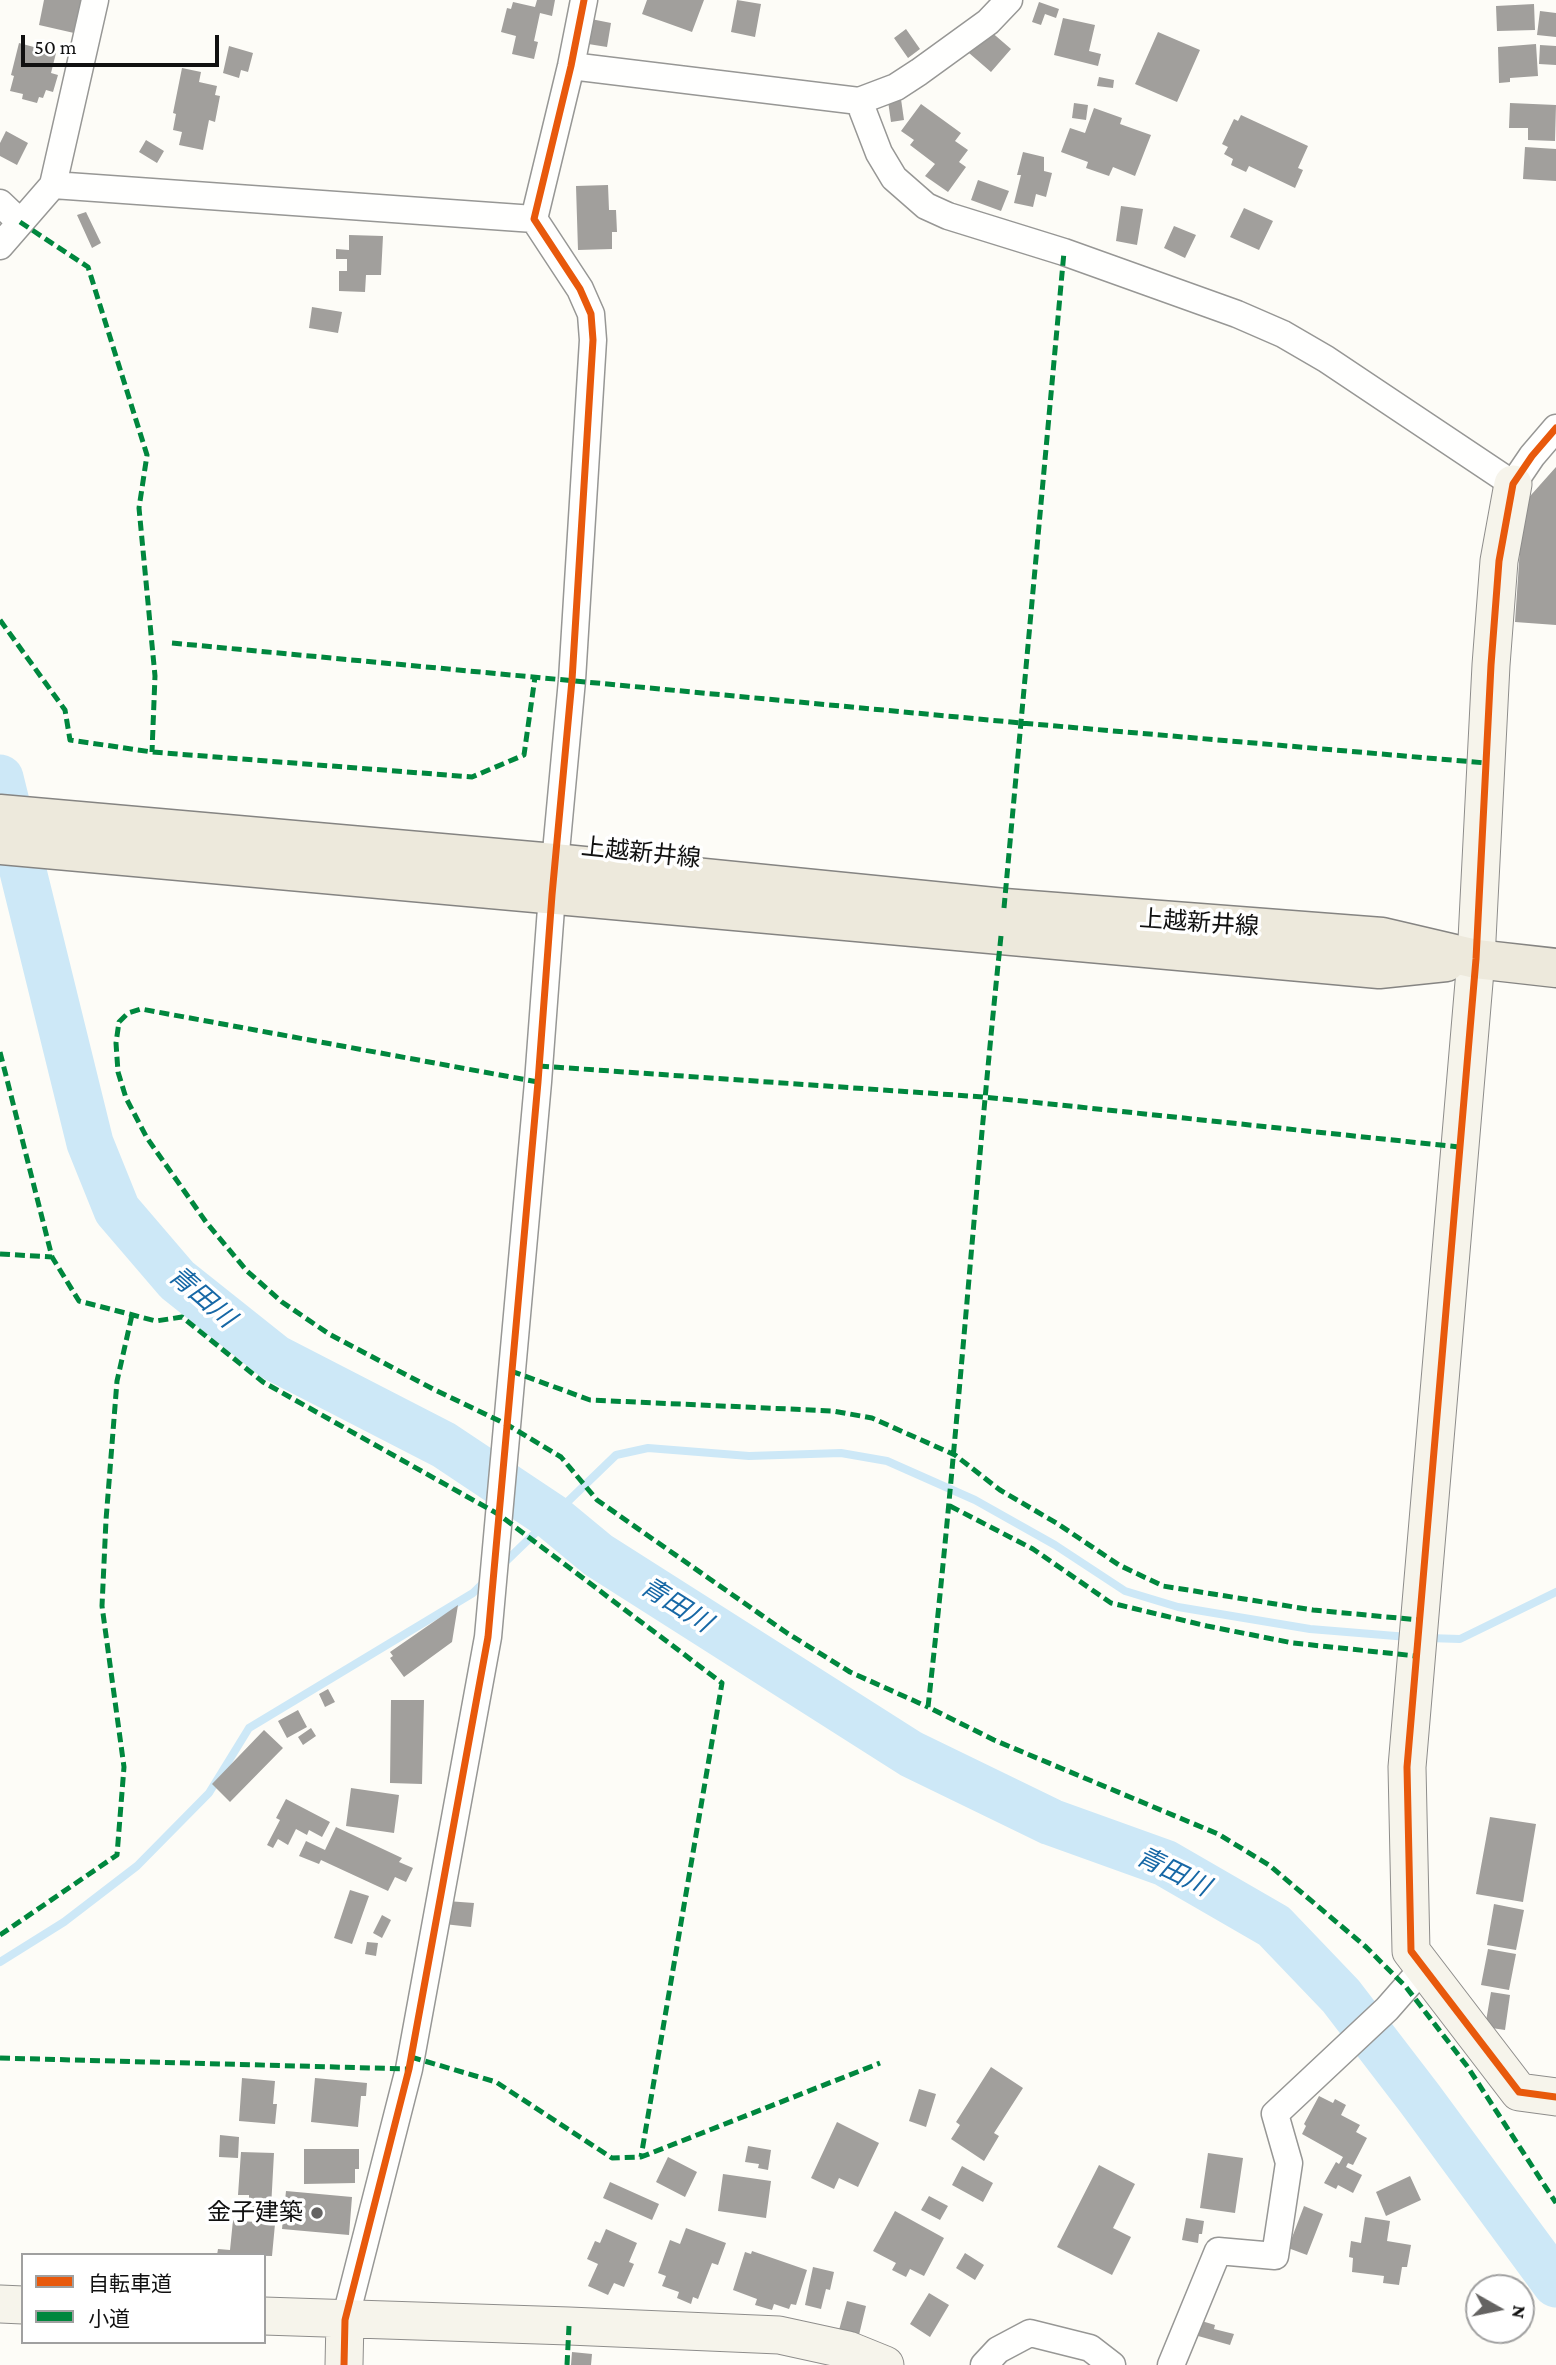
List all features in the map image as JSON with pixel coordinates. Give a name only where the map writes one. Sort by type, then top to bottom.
[{"type":"main road","name":"上越新井線","points":[[0,814],[111,839],[553,879],[1379,969],[1476,959],[1556,968]]},
{"type":"main road","name":"上越新井線","points":[[0,845],[111,839]]},
{"type":"street","points":[[0,246],[53,185],[95,0]]},
{"type":"street","points":[[344,2365],[345,2319],[411,2057],[488,1637],[572,680],[593,340],[591,314],[580,289],[534,219],[584,0]]},
{"type":"street","points":[[571,66],[859,101],[896,86],[919,72],[988,22],[1009,0]]},
{"type":"street","points":[[859,101],[879,153],[894,178],[926,206],[948,216],[1064,252],[1225,310],[1283,334],[1326,359],[1513,484]]},
{"type":"street","points":[[53,185],[534,219]]},
{"type":"street","points":[[0,203],[20,222]]},
{"type":"street","points":[[1556,428],[1513,484],[1504,523],[1498,574],[1476,959],[1407,1767],[1411,1951],[1519,2092],[1556,2097]]},
{"type":"street","points":[[1171,2365],[1218,2251],[1275,2256],[1289,2163],[1275,2115],[1387,2009],[1423,1968]]},
{"type":"street","points":[[0,2304],[21,2305]]},
{"type":"street","points":[[266,2316],[779,2335],[848,2350],[885,2365]]},
{"type":"street","points":[[984,2365],[998,2350],[1030,2333],[1090,2348],[1112,2365]]},
{"type":"building","points":[[44,0],[81,0],[74,33],[39,25]]},
{"type":"building","points":[[537,0],[555,0],[552,16],[540,13],[534,41],[538,42],[534,59],[512,54],[516,36],[501,32],[507,8],[511,9],[513,2],[535,7]]},
{"type":"building","points":[[647,0],[704,0],[692,32],[642,14]]},
{"type":"building","points":[[737,0],[761,4],[755,37],[731,32]]},
{"type":"building","points":[[1039,2],[1059,9],[1056,18],[1045,14],[1041,25],[1032,22]]},
{"type":"building","points":[[1534,4],[1535,30],[1497,31],[1496,6]]},
{"type":"building","points":[[1540,11],[1556,13],[1556,37],[1537,35]]},
{"type":"building","points":[[586,18],[611,23],[607,47],[582,43]]},
{"type":"building","points":[[1063,18],[1095,25],[1089,51],[1101,54],[1098,66],[1054,55]]},
{"type":"building","points":[[906,29],[920,49],[908,58],[894,38]]},
{"type":"building","points":[[989,30],[1011,49],[991,72],[969,53]]},
{"type":"building","points":[[1158,32],[1200,50],[1177,102],[1135,84]]},
{"type":"building","points":[[19,43],[56,53],[51,73],[58,75],[53,92],[46,90],[37,103],[22,99],[23,94],[10,91]]},
{"type":"building","points":[[1536,44],[1538,76],[1510,78],[1510,82],[1499,83],[1498,47]]},
{"type":"building","points":[[1540,45],[1556,46],[1556,65],[1539,64]]},
{"type":"building","points":[[229,46],[253,53],[248,72],[241,70],[239,78],[223,73]]},
{"type":"building","points":[[182,68],[201,72],[199,82],[217,86],[215,95],[220,96],[215,122],[209,120],[203,150],[179,145],[182,132],[173,130],[176,114],[173,113]]},
{"type":"building","points":[[1099,77],[1114,80],[1113,88],[1097,86]]},
{"type":"building","points":[[901,99],[904,120],[891,122],[888,101]]},
{"type":"building","points":[[1074,103],[1088,105],[1086,120],[1072,118]]},
{"type":"building","points":[[1510,103],[1556,105],[1555,141],[1528,140],[1528,128],[1509,128]]},
{"type":"building","points":[[921,104],[961,133],[955,141],[968,150],[959,162],[966,167],[948,192],[925,176],[935,164],[910,145],[914,140],[901,131]]},
{"type":"building","points":[[1094,108],[1122,118],[1120,124],[1151,135],[1135,176],[1113,167],[1109,176],[1086,168],[1088,162],[1061,152],[1070,128],[1085,133]]},
{"type":"building","points":[[1241,115],[1308,146],[1298,168],[1303,170],[1295,188],[1249,166],[1246,172],[1231,165],[1233,159],[1224,154],[1228,147],[1222,144],[1234,119],[1238,121]]},
{"type":"building","points":[[6,131],[28,143],[17,165],[0,156],[0,143]]},
{"type":"building","points":[[146,140],[164,151],[157,163],[139,152]]},
{"type":"building","points":[[1525,147],[1556,149],[1556,181],[1523,179]]},
{"type":"building","points":[[1023,152],[1044,157],[1044,171],[1052,173],[1046,197],[1036,194],[1033,207],[1014,203]]},
{"type":"building","points":[[978,180],[1009,191],[1001,211],[971,200]]},
{"type":"building","points":[[608,185],[609,210],[616,210],[617,232],[612,232],[612,249],[578,250],[576,186]]},
{"type":"building","points":[[1121,206],[1143,209],[1137,245],[1116,241]]},
{"type":"building","points":[[1244,208],[1273,221],[1259,250],[1230,237]]},
{"type":"building","points":[[86,212],[101,243],[92,248],[77,215]]},
{"type":"building","points":[[1174,226],[1196,235],[1185,258],[1164,248]]},
{"type":"building","points":[[349,235],[383,236],[381,275],[366,275],[365,292],[339,291],[339,271],[347,271],[347,259],[336,259],[336,249],[349,250]]},
{"type":"building","points":[[312,307],[342,312],[338,333],[309,328]]},
{"type":"building","points":[[1556,467],[1556,625],[1515,622],[1523,504]]},
{"type":"building","points":[[458,1605],[452,1642],[404,1677],[390,1658],[393,1656],[390,1652]]},
{"type":"building","points":[[328,1689],[335,1702],[325,1707],[319,1694]]},
{"type":"building","points":[[391,1700],[424,1700],[422,1784],[390,1783]]},
{"type":"building","points":[[298,1710],[307,1727],[287,1738],[278,1721]]},
{"type":"building","points":[[311,1728],[316,1736],[303,1745],[298,1737]]},
{"type":"building","points":[[264,1730],[283,1748],[230,1802],[212,1784]]},
{"type":"building","points":[[351,1788],[399,1795],[394,1833],[346,1826]]},
{"type":"building","points":[[286,1799],[330,1822],[322,1837],[309,1830],[307,1835],[296,1829],[288,1845],[278,1839],[273,1848],[267,1845],[280,1820],[276,1818]]},
{"type":"building","points":[[1490,1817],[1536,1824],[1523,1902],[1476,1894]]},
{"type":"building","points":[[336,1827],[402,1858],[399,1862],[413,1868],[406,1882],[395,1877],[388,1891],[321,1860],[319,1864],[299,1856],[306,1841],[325,1850]]},
{"type":"building","points":[[350,1890],[369,1896],[352,1944],[334,1938]]},
{"type":"building","points":[[447,1901],[474,1903],[471,1927],[444,1924]]},
{"type":"building","points":[[1494,1904],[1524,1910],[1516,1950],[1487,1945]]},
{"type":"building","points":[[382,1915],[391,1920],[382,1938],[373,1933]]},
{"type":"building","points":[[367,1942],[378,1943],[376,1956],[365,1954]]},
{"type":"building","points":[[1488,1949],[1516,1954],[1509,1990],[1481,1985]]},
{"type":"building","points":[[1491,1992],[1510,1995],[1505,2030],[1485,2027]]},
{"type":"building","points":[[991,2067],[1023,2088],[994,2133],[999,2136],[984,2161],[951,2139],[960,2125],[956,2122]]},
{"type":"building","points":[[242,2078],[275,2081],[275,2124],[239,2121]]},
{"type":"building","points":[[315,2078],[367,2083],[366,2096],[361,2096],[358,2127],[311,2122]]},
{"type":"building","points":[[919,2089],[936,2094],[926,2127],[909,2121]]},
{"type":"building","points":[[1319,2096],[1333,2103],[1335,2099],[1346,2105],[1341,2115],[1360,2125],[1356,2132],[1367,2138],[1353,2165],[1348,2163],[1346,2167],[1362,2175],[1353,2193],[1338,2185],[1336,2189],[1324,2183],[1336,2162],[1339,2164],[1343,2157],[1302,2134],[1306,2126],[1304,2124]]},
{"type":"building","points":[[837,2122],[879,2143],[858,2187],[839,2178],[834,2189],[811,2178]]},
{"type":"building","points":[[220,2135],[239,2137],[238,2158],[219,2157]]},
{"type":"building","points":[[748,2146],[771,2150],[768,2170],[758,2168],[759,2164],[745,2162]]},
{"type":"building","points":[[304,2149],[359,2149],[359,2169],[355,2169],[355,2183],[304,2184]]},
{"type":"building","points":[[241,2152],[274,2153],[271,2208],[249,2207],[249,2195],[238,2195]]},
{"type":"building","points":[[1208,2153],[1243,2158],[1235,2213],[1200,2208]]},
{"type":"building","points":[[668,2157],[697,2172],[685,2197],[656,2182]]},
{"type":"building","points":[[1099,2165],[1135,2184],[1113,2228],[1131,2237],[1112,2275],[1057,2247]]},
{"type":"building","points":[[962,2166],[993,2183],[983,2202],[952,2185]]},
{"type":"building","points":[[723,2174],[771,2181],[766,2218],[718,2211]]},
{"type":"building","points":[[1410,2176],[1421,2200],[1386,2216],[1376,2192]]},
{"type":"building","points":[[610,2182],[659,2204],[652,2220],[603,2198]]},
{"type":"building","name":"金子建築","points":[[286,2191],[352,2197],[349,2235],[282,2229]]},
{"type":"building","points":[[929,2196],[948,2206],[940,2220],[921,2210]]},
{"type":"building","points":[[1304,2206],[1323,2214],[1307,2255],[1288,2248]]},
{"type":"building","points":[[895,2211],[944,2238],[924,2276],[910,2269],[906,2277],[892,2270],[896,2263],[873,2251]]},
{"type":"building","points":[[1365,2217],[1390,2221],[1387,2241],[1411,2245],[1407,2267],[1402,2267],[1399,2285],[1383,2283],[1384,2276],[1352,2272],[1353,2258],[1349,2257],[1351,2241],[1361,2243]]},
{"type":"building","points":[[1186,2218],[1204,2221],[1198,2243],[1182,2240]]},
{"type":"building","points":[[233,2220],[275,2224],[272,2256],[266,2256],[266,2253],[217,2253],[218,2249],[230,2250]]},
{"type":"building","points":[[686,2228],[726,2243],[718,2265],[712,2263],[698,2299],[693,2297],[691,2304],[677,2298],[679,2292],[662,2286],[666,2276],[658,2273],[670,2240],[680,2244]]},
{"type":"building","points":[[606,2229],[637,2243],[629,2262],[634,2264],[624,2287],[614,2283],[608,2295],[588,2286],[598,2264],[587,2259],[595,2241],[600,2243]]},
{"type":"building","points":[[752,2251],[807,2270],[796,2305],[791,2304],[789,2309],[774,2304],[772,2310],[755,2305],[757,2299],[733,2290],[745,2252],[751,2254]]},
{"type":"building","points":[[965,2253],[984,2265],[975,2280],[956,2268]]},
{"type":"building","points":[[813,2267],[834,2272],[830,2290],[826,2289],[821,2309],[805,2305]]},
{"type":"building","points":[[929,2293],[949,2305],[930,2337],[910,2324]]},
{"type":"building","points":[[847,2301],[866,2306],[859,2335],[839,2330]]},
{"type":"building","points":[[1195,2319],[1215,2325],[1214,2329],[1234,2334],[1230,2345],[1191,2334]]},
{"type":"building","points":[[572,2352],[592,2354],[591,2365],[571,2365]]},
{"type":"waterway","name":"青田川","points":[[0,778],[90,1143],[117,1210],[177,1280],[275,1358],[444,1445],[552,1517],[598,1555],[911,1754],[1051,1822],[1165,1863],[1274,1926],[1341,1996],[1556,2284]]},
{"type":"waterway","points":[[501,1566],[616,1455],[648,1448],[749,1456],[841,1453],[887,1461],[975,1500],[1055,1545],[1125,1591],[1178,1607],[1310,1629],[1408,1637]]},
{"type":"waterway","points":[[0,1962],[64,1922],[137,1866],[209,1793],[249,1728],[473,1593],[487,1579]]},
{"type":"waterway","points":[[1428,1638],[1460,1639],[1556,1592]]},
{"type":"marked path","points":[[20,222],[88,267],[147,455],[139,508],[155,676],[152,752]]},
{"type":"marked path","points":[[1004,908],[1064,252]]},
{"type":"marked path","points":[[0,620],[65,710],[70,740],[152,752],[472,777],[524,755],[535,677]]},
{"type":"marked path","points":[[172,643],[1021,723],[1486,763]]},
{"type":"marked path","points":[[1001,936],[928,1707],[994,1740],[1218,1834],[1269,1865],[1366,1947],[1406,1987],[1467,2066],[1556,2203]]},
{"type":"marked path","points":[[538,1082],[141,1009],[128,1013],[119,1022],[116,1043],[118,1072],[126,1098],[147,1138],[206,1222],[247,1271],[282,1302],[329,1334],[506,1424],[561,1457],[597,1500],[787,1633],[850,1672],[928,1707]]},
{"type":"marked path","points":[[0,1052],[52,1257],[79,1301],[156,1321],[182,1317],[263,1382],[498,1514],[722,1683],[641,2157]]},
{"type":"marked path","points":[[539,1066],[984,1097],[1459,1147]]},
{"type":"marked path","points":[[0,1254],[52,1257]]},
{"type":"marked path","points":[[0,1935],[117,1855],[124,1767],[102,1606],[117,1381],[132,1315]]},
{"type":"marked path","points":[[511,1371],[590,1400],[833,1411],[872,1418],[955,1455],[1000,1490],[1058,1524],[1119,1565],[1163,1586],[1313,1610],[1419,1620]]},
{"type":"marked path","points":[[950,1506],[1033,1549],[1111,1603],[1293,1643],[1416,1656]]},
{"type":"marked path","points":[[411,2057],[496,2082],[612,2158],[641,2157],[880,2063]]},
{"type":"marked path","points":[[0,2058],[409,2069]]},
{"type":"marked path","points":[[567,2365],[569,2326]]},
{"type":"cycle path","points":[[344,2365],[345,2320],[409,2069],[488,1637],[572,680],[593,340],[591,314],[580,289],[534,219],[584,0]]},
{"type":"cycle path","points":[[1556,428],[1513,484],[1499,561],[1476,959],[1407,1767],[1411,1951],[1519,2092],[1556,2097]]},
{"type":"place","name":"金子建築","points":[[317,2213]]}]
